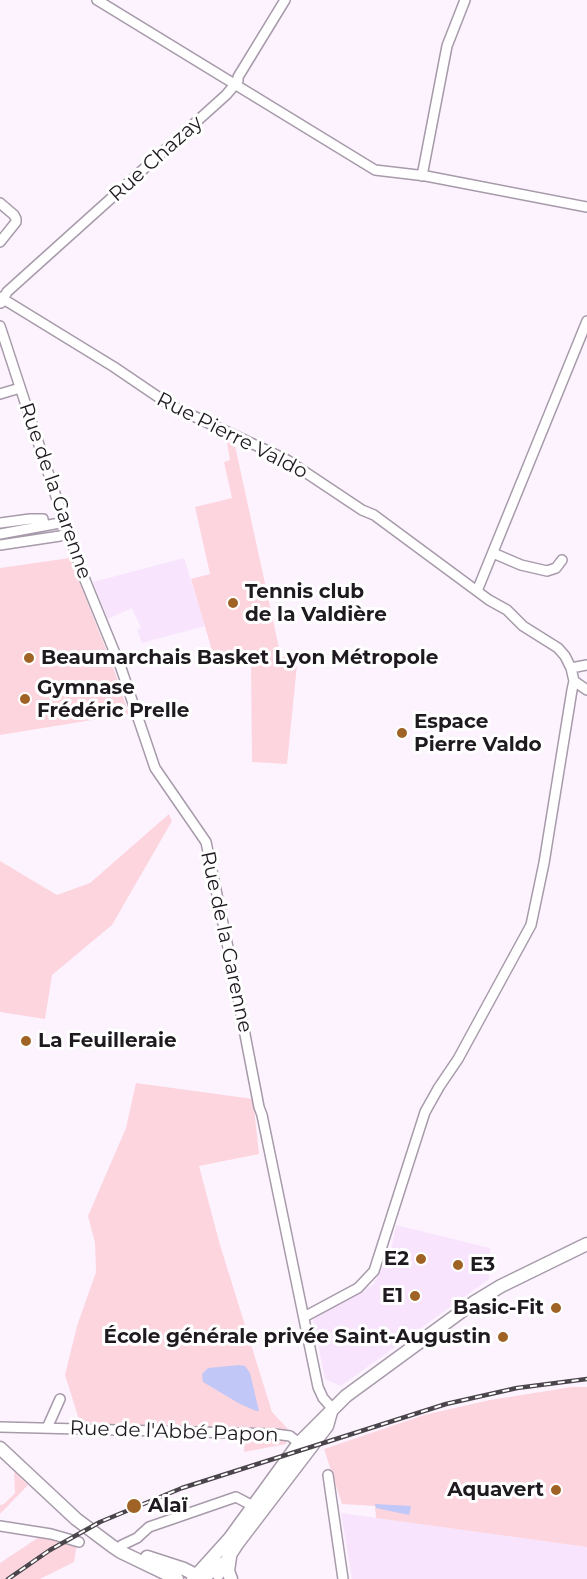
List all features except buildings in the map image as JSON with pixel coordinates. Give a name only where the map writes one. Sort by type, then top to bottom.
[{"type":"main road","points":[[63,1505],[135,1553],[198,1578],[299,1443],[332,1408],[473,1303],[501,1286],[587,1244]]},
{"type":"main road","points":[[214,1579],[327,1426],[332,1408]]},
{"type":"main road","points":[[0,1448],[76,1519],[121,1552],[177,1579]]},
{"type":"main road","points":[[231,1553],[228,1571],[231,1579]]},
{"type":"street","points":[[98,0],[375,170],[423,176],[587,207]]},
{"type":"street","name":"Rue Chazay","points":[[1,300],[236,84],[285,0]]},
{"type":"street","points":[[423,176],[447,46],[465,0]]},
{"type":"street","points":[[0,203],[14,215],[16,222],[0,242]]},
{"type":"street","name":"Rue Pierre Valdo","points":[[1,300],[114,367],[170,405],[287,460],[362,510],[374,515],[477,591],[507,610],[523,626],[558,648],[566,656],[574,681]]},
{"type":"street","points":[[477,591],[587,321]]},
{"type":"street","name":"Rue de la Garenne","points":[[0,326],[68,533],[121,668],[155,768],[206,842],[234,975],[258,1107],[262,1116],[318,1387],[323,1398],[332,1408]]},
{"type":"street","points":[[0,394],[20,388]]},
{"type":"street","points":[[0,523],[43,519],[44,526]]},
{"type":"street","points":[[0,534],[65,522]]},
{"type":"street","points":[[0,545],[68,533]]},
{"type":"street","points":[[493,554],[521,565],[547,570],[556,568],[562,560]]},
{"type":"street","points":[[571,668],[587,665]]},
{"type":"street","points":[[304,1317],[358,1287],[374,1271],[425,1112],[458,1059],[531,925],[544,863],[574,681],[587,690]]},
{"type":"street","name":"Rue de l'Abbé Papon","points":[[47,1428],[60,1399]]},
{"type":"street","name":"Rue de l'Abbé Papon","points":[[0,1427],[275,1434],[290,1436],[299,1443]]},
{"type":"street","points":[[328,1475],[343,1579]]},
{"type":"street","points":[[122,1545],[137,1538],[149,1527],[236,1497],[253,1506]]},
{"type":"street","points":[[0,1526],[51,1534],[79,1542]]},
{"type":"shaded area","name":"Tennis club de la Valdière","points":[[226,437],[234,441],[281,657],[298,655],[287,764],[252,762],[251,662],[216,664],[191,579],[210,574],[195,507],[232,498],[224,462],[230,460]]},
{"type":"shaded area","points":[[70,558],[129,714],[0,735],[0,568]]},
{"type":"shaded area","points":[[184,558],[205,626],[142,643],[137,630],[141,628],[132,608],[108,619],[93,582]]},
{"type":"shaded area","points":[[169,814],[172,821],[112,925],[52,975],[45,1019],[0,1012],[0,861],[57,895],[90,883]]},
{"type":"shaded area","points":[[136,1083],[253,1099],[259,1154],[199,1166],[220,1245],[272,1412],[287,1428],[286,1444],[244,1452],[245,1430],[81,1426],[65,1375],[77,1326],[96,1272],[95,1243],[88,1216],[126,1128]]},
{"type":"shaded area","points":[[396,1225],[490,1248],[489,1279],[341,1386],[325,1379],[313,1319],[373,1285],[391,1251]]},
{"type":"shaded area","points":[[572,1387],[587,1387],[587,1547],[376,1518],[375,1506],[342,1504],[324,1449],[424,1415],[490,1400]]},
{"type":"shaded area","points":[[14,1472],[28,1485],[0,1514],[0,1505],[15,1493]]},
{"type":"shaded area","points":[[341,1513],[587,1547],[587,1579],[352,1579]]},
{"type":"shaded area","points":[[39,1537],[77,1544],[74,1562],[40,1579],[0,1579],[0,1563]]},
{"type":"water","points":[[245,1366],[250,1373],[259,1411],[240,1404],[203,1382],[202,1374],[208,1368]]},
{"type":"water","points":[[375,1504],[411,1506],[409,1515],[376,1508]]},
{"type":"railway","points":[[8,1579],[50,1550],[100,1522],[182,1488],[446,1404],[517,1388],[587,1379]]},
{"type":"place","name":"Tennis club de la Valdière","points":[[233,603]]},
{"type":"place","name":"Beaumarchais Basket Lyon Métropole","points":[[29,658]]},
{"type":"place","name":"Gymnase Frédéric Prelle","points":[[25,699]]},
{"type":"place","name":"Espace Pierre Valdo","points":[[402,733]]},
{"type":"place","name":"La Feuilleraie","points":[[26,1041]]},
{"type":"place","name":"E2","points":[[421,1259]]},
{"type":"place","name":"E3","points":[[458,1265]]},
{"type":"place","name":"E1","points":[[415,1296]]},
{"type":"place","name":"Basic-Fit","points":[[556,1308]]},
{"type":"place","name":"École générale privée Saint-Augustin","points":[[503,1337]]},
{"type":"place","name":"Aquavert","points":[[556,1490]]},
{"type":"place","name":"Alaï","points":[[134,1506]]}]
